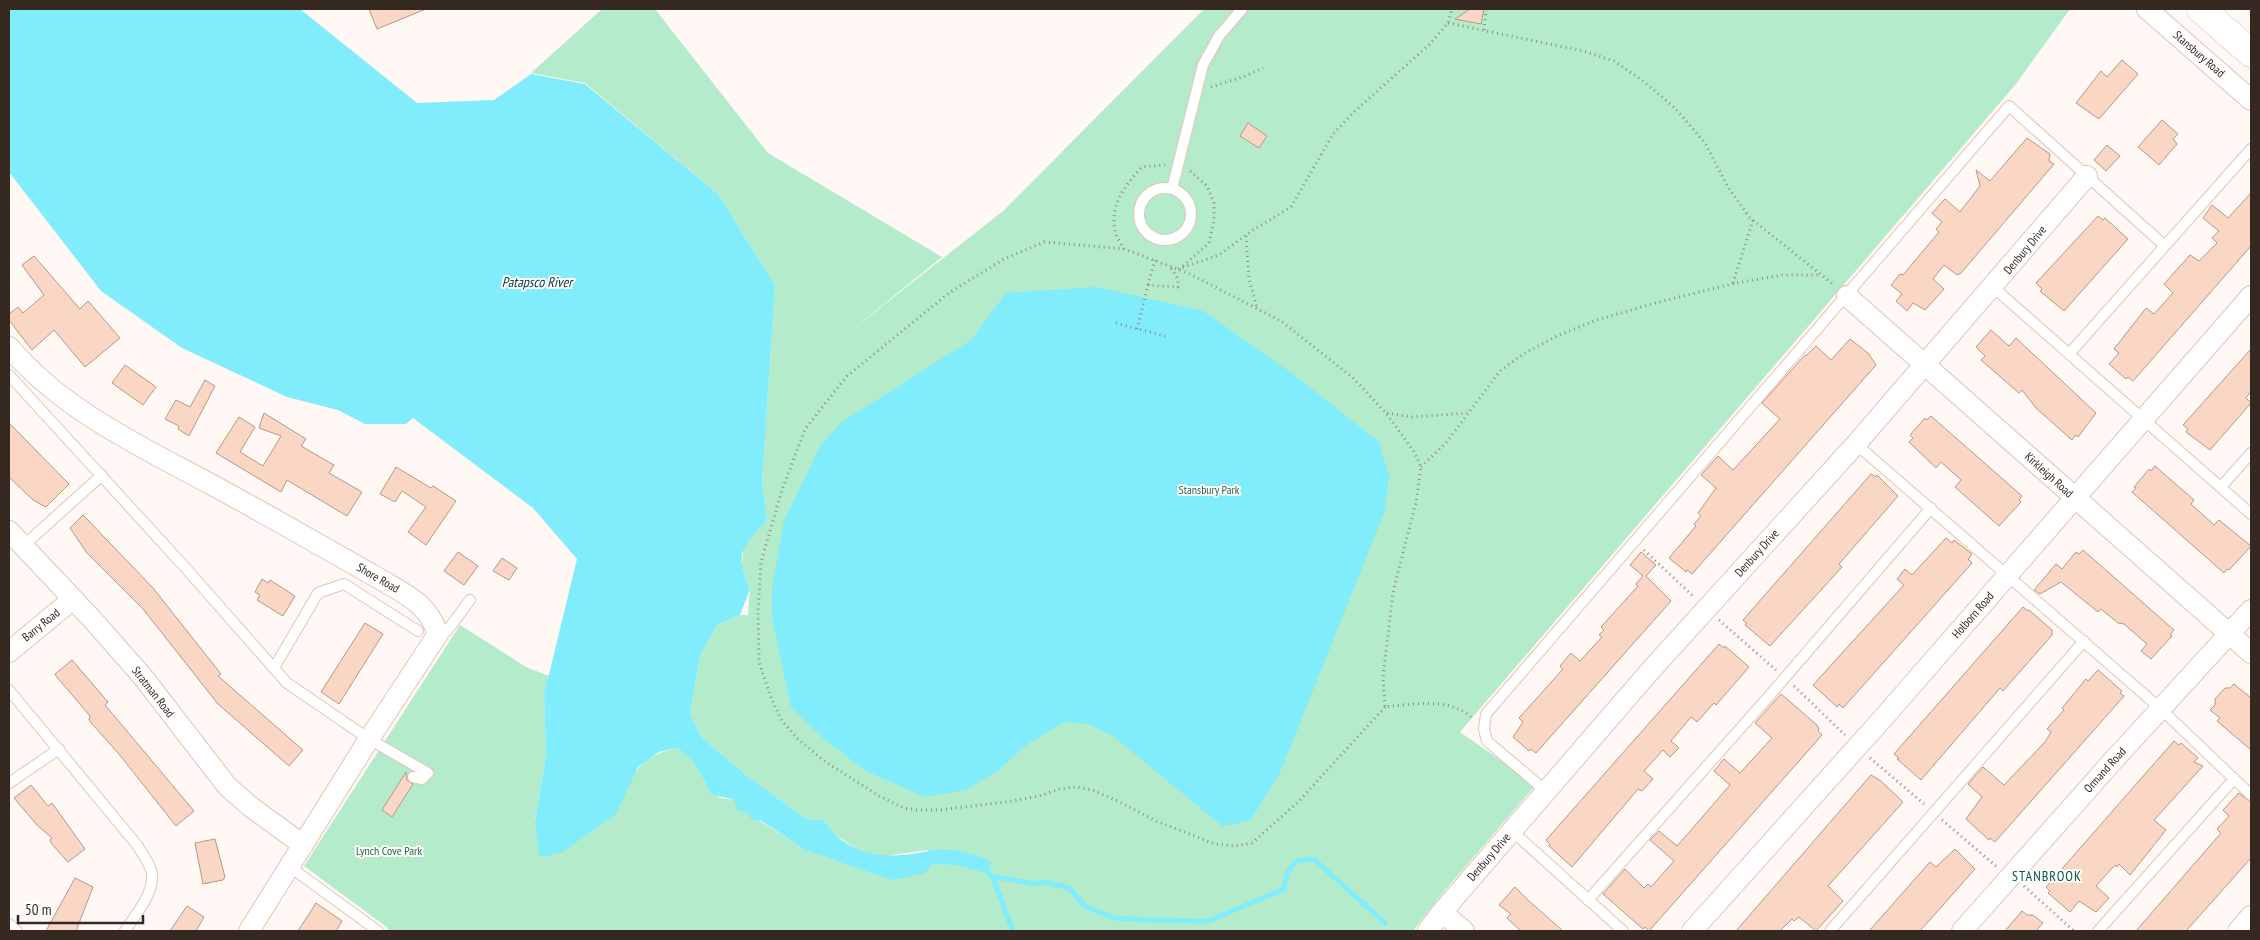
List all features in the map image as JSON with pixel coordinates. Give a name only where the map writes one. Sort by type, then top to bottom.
[{"type":"main road","points":[[2201,9],[2251,53]]},
{"type":"street","name":"Stansbury Road","points":[[2147,9],[2251,100]]},
{"type":"street","name":"Denbury Drive","points":[[1428,931],[1442,912],[1650,671],[1856,444],[2088,176]]},
{"type":"street","name":"Kirkleigh Road","points":[[1847,296],[2251,653]]},
{"type":"street","name":"Holborn Road","points":[[1692,931],[2008,575],[2251,296]]},
{"type":"street","name":"Shore Road","points":[[9,347],[55,390],[84,412],[418,602],[432,618],[428,632]]},
{"type":"street","name":"Stratman Road","points":[[9,531],[143,677],[227,786],[251,807],[303,845]]},
{"type":"street","name":"Barry Road","points":[[9,652],[73,599]]},
{"type":"street","name":"Ormand Road","points":[[1962,931],[2251,610]]},
{"type":"street","points":[[249,931],[369,739],[428,632]]},
{"type":"street","points":[[1442,912],[1464,931]]},
{"type":"street","points":[[2238,931],[2251,916]]},
{"type":"lane","points":[[1172,189],[1203,65],[1219,36],[1242,9]]},
{"type":"lane","points":[[1546,791],[1487,741],[1484,729],[1486,714],[2009,106],[2165,246]]},
{"type":"lane","points":[[2069,354],[2251,149]]},
{"type":"lane","points":[[1172,189],[1182,194],[1189,203],[1191,214],[1189,225],[1177,237],[1167,240],[1156,238],[1143,227],[1139,217],[1140,206],[1146,196],[1156,190],[1172,189]]},
{"type":"lane","points":[[1993,287],[2251,514]]},
{"type":"lane","points":[[9,375],[102,475],[287,683],[369,739],[428,774],[422,779],[413,777]]},
{"type":"lane","points":[[1856,444],[2161,709],[2251,795]]},
{"type":"lane","points":[[2221,487],[2251,452]]},
{"type":"lane","points":[[22,546],[102,475]]},
{"type":"lane","points":[[1588,900],[1770,695],[1931,508]]},
{"type":"lane","points":[[274,668],[318,593],[344,584],[428,632],[447,631],[470,600]]},
{"type":"lane","points":[[1830,931],[2084,641]]},
{"type":"lane","points":[[9,690],[137,845],[150,868],[152,879],[149,890],[125,931]]},
{"type":"lane","points":[[9,783],[59,749]]},
{"type":"lane","points":[[2098,931],[2234,779]]},
{"type":"lane","points":[[1512,831],[1623,931]]},
{"type":"lane","points":[[290,866],[378,931]]},
{"type":"lane","points":[[9,924],[17,931]]},
{"type":"path","points":[[1178,269],[1219,255],[1290,207],[1333,134],[1355,111],[1430,44],[1448,23],[1452,9]]},
{"type":"path","points":[[1484,30],[1486,9]]},
{"type":"path","points":[[1448,23],[1583,50],[1614,61],[1643,80],[1675,108],[1706,143],[1728,187],[1753,220],[1847,296]]},
{"type":"path","points":[[1209,95],[1211,85],[1245,76],[1263,68]]},
{"type":"path","points":[[1190,170],[1192,161]]},
{"type":"path","points":[[1124,249],[1115,232],[1116,202],[1128,181],[1142,167],[1179,166],[1190,170],[1207,186],[1214,203],[1214,220],[1209,243],[1178,269]]},
{"type":"path","points":[[1733,284],[1753,220]]},
{"type":"path","points":[[1246,236],[1248,279],[1257,309]]},
{"type":"path","points":[[1384,707],[1383,677],[1393,592],[1416,502],[1421,467],[1413,450],[1386,413],[1346,372],[1282,321],[1170,265],[1124,249],[1044,242],[1004,259],[949,293],[847,376],[805,429],[782,490],[761,562],[758,611],[759,662],[771,698],[782,721],[798,739],[852,780],[904,808],[932,810],[977,806],[1014,801],[1043,795],[1059,789],[1077,787],[1092,790],[1118,800],[1156,821],[1190,836],[1215,844],[1234,846],[1252,843],[1268,830],[1298,802],[1384,707],[1430,703],[1450,706],[1467,713],[1484,729]]},
{"type":"path","points":[[1137,329],[1155,260]]},
{"type":"path","points":[[1148,285],[1178,287],[1178,280],[1170,265]]},
{"type":"path","points":[[1421,467],[1446,443],[1500,371],[1523,354],[1559,335],[1597,320],[1733,284],[1782,274],[1822,275]]},
{"type":"path","points":[[1116,323],[1168,337]]},
{"type":"path","points":[[1386,413],[1421,416],[1468,412]]},
{"type":"green space","name":"Stansbury Park","points":[[602,9],[655,9],[768,153],[942,257],[843,337],[1003,211],[1204,9],[2070,9],[2016,84],[1460,732],[1536,785],[1446,889],[1413,931],[387,931],[388,928],[304,866],[460,625],[526,667],[549,676],[544,695],[546,755],[535,822],[616,814],[631,780],[642,764],[651,758],[676,748],[685,753],[699,768],[706,785],[720,798],[734,800],[748,813],[805,850],[954,865],[981,872],[927,850],[884,856],[859,851],[832,832],[824,820],[806,819],[750,778],[702,738],[690,714],[700,656],[717,625],[740,615],[748,615],[750,589],[741,570],[744,545],[767,520],[762,482],[775,285],[718,194],[585,83],[531,73]]},
{"type":"water","name":"Patapsco River","points":[[9,9],[300,9],[417,103],[494,100],[531,74],[585,84],[718,194],[775,285],[762,482],[767,520],[743,551],[742,567],[750,589],[740,615],[717,625],[700,656],[690,714],[702,738],[750,778],[806,819],[824,820],[841,840],[851,846],[862,851],[886,855],[912,854],[931,850],[960,851],[988,859],[991,864],[987,872],[954,865],[932,864],[925,873],[893,880],[805,850],[760,820],[752,820],[748,813],[737,810],[734,800],[711,794],[693,762],[676,748],[659,752],[638,767],[616,814],[561,853],[540,857],[535,822],[546,755],[544,695],[577,559],[533,508],[413,418],[406,424],[365,424],[338,410],[287,397],[182,348],[101,291],[9,172]]},
{"type":"water","points":[[1097,287],[1203,311],[1293,374],[1379,442],[1389,476],[1384,513],[1279,775],[1250,821],[1222,826],[1113,736],[1088,724],[1065,722],[1029,743],[996,772],[966,790],[925,797],[866,771],[825,740],[791,707],[772,617],[772,588],[784,521],[820,446],[842,422],[971,340],[1006,293]]},
{"type":"building","points":[[369,9],[426,9],[377,29]]},
{"type":"building","points":[[1470,9],[1484,9],[1481,24],[1455,19]]},
{"type":"building","points":[[2122,60],[2138,74],[2099,119],[2076,103],[2101,71],[2107,77]]},
{"type":"building","points":[[2162,120],[2178,134],[2173,139],[2177,144],[2159,165],[2138,147]]},
{"type":"building","points":[[1248,123],[1267,136],[1259,148],[1240,136]]},
{"type":"building","points":[[2027,138],[2050,154],[2049,161],[2054,164],[1961,273],[1957,275],[1944,265],[1933,279],[1944,289],[1925,310],[1913,303],[1907,311],[1896,301],[1902,294],[1891,285],[1900,274],[1903,275],[1939,232],[1936,229],[1942,222],[1932,213],[1945,199],[1960,212],[1980,186],[1976,170],[1990,181]]},
{"type":"building","points":[[2107,145],[2120,156],[2106,171],[2094,160]]},
{"type":"building","points":[[2251,193],[2251,246],[2133,381],[2128,377],[2126,379],[2109,364],[2119,353],[2114,349],[2146,308],[2154,314],[2173,293],[2164,284],[2190,255],[2199,261],[2217,243],[2212,238],[2219,231],[2203,218],[2212,205],[2228,218]]},
{"type":"building","points":[[2098,216],[2103,220],[2105,218],[2128,239],[2064,311],[2040,291],[2042,289],[2036,283]]},
{"type":"building","points":[[34,256],[80,309],[88,301],[120,338],[85,367],[54,330],[32,350],[9,320],[9,314],[18,307],[23,313],[44,295],[22,265]]},
{"type":"building","points":[[1991,330],[2009,346],[2016,338],[2096,413],[2078,437],[2076,435],[2072,440],[2036,408],[2022,390],[2019,393],[1981,360],[1985,356],[1976,347]]},
{"type":"building","points":[[1850,339],[1868,353],[1876,365],[1692,574],[1687,570],[1686,572],[1669,558],[1696,526],[1694,524],[1701,516],[1698,513],[1716,488],[1701,475],[1718,456],[1733,470],[1780,419],[1762,403],[1805,355],[1816,346],[1831,360]]},
{"type":"building","points":[[2251,349],[2251,391],[2246,398],[2251,403],[2210,450],[2186,432],[2188,429],[2183,425]]},
{"type":"building","points":[[125,365],[156,387],[143,405],[112,383]]},
{"type":"building","points":[[205,380],[215,386],[189,436],[178,429],[179,426],[165,419],[176,400],[190,407]]},
{"type":"building","points":[[264,413],[306,439],[301,446],[334,465],[329,473],[362,492],[347,516],[287,480],[281,492],[216,453],[239,417],[255,427],[240,452],[263,466],[281,436],[259,428]]},
{"type":"building","points":[[1931,416],[2022,496],[2019,500],[2021,502],[1999,526],[1955,487],[1961,480],[1941,462],[1936,468],[1909,442],[1913,438],[1910,435],[1925,418],[1927,420]]},
{"type":"building","points":[[9,423],[69,484],[46,507],[33,500],[9,477]]},
{"type":"building","points":[[2155,466],[2194,500],[2191,504],[2214,525],[2219,520],[2251,546],[2229,570],[2227,569],[2224,573],[2132,492],[2149,469],[2151,471]]},
{"type":"building","points":[[396,467],[431,488],[433,486],[456,501],[426,545],[408,532],[426,507],[402,491],[395,502],[380,494]]},
{"type":"building","points":[[1871,474],[1876,477],[1877,475],[1898,496],[1839,564],[1842,567],[1770,646],[1745,625],[1747,623],[1743,620]]},
{"type":"building","points":[[83,515],[153,588],[221,674],[218,676],[303,750],[289,766],[218,704],[143,609],[87,553],[70,528]]},
{"type":"building","points":[[1946,538],[1952,543],[1954,540],[1972,554],[1968,559],[1972,563],[1843,708],[1839,704],[1837,707],[1813,685],[1904,585],[1897,579],[1905,569],[1912,575]]},
{"type":"building","points":[[2083,550],[2174,630],[2170,635],[2172,636],[2151,659],[2141,651],[2147,644],[2124,624],[2118,623],[2101,609],[2098,612],[2061,582],[2040,594],[2034,590],[2056,564],[2062,569],[2076,552],[2079,554]]},
{"type":"building","points":[[458,552],[478,566],[464,585],[444,571]]},
{"type":"building","points":[[1641,552],[1656,565],[1646,576],[1671,601],[1536,753],[1531,749],[1529,751],[1513,737],[1523,722],[1519,718],[1563,669],[1560,666],[1571,653],[1580,661],[1602,637],[1599,635],[1604,630],[1601,627],[1638,586],[1636,584],[1643,576],[1630,565]]},
{"type":"building","points":[[502,558],[517,568],[509,580],[493,571]]},
{"type":"building","points":[[262,579],[268,583],[270,580],[295,596],[283,616],[257,600],[260,595],[255,592]]},
{"type":"building","points":[[2023,607],[2052,630],[2052,635],[2003,691],[2000,688],[1921,780],[1897,759],[1899,758],[1894,754]]},
{"type":"building","points":[[365,623],[383,634],[339,704],[321,692]]},
{"type":"building","points":[[1719,644],[1724,648],[1725,646],[1749,667],[1716,705],[1714,703],[1697,722],[1691,717],[1671,741],[1679,748],[1670,757],[1663,750],[1644,771],[1653,779],[1642,791],[1638,789],[1572,867],[1549,846],[1550,844],[1546,840]]},
{"type":"building","points":[[72,660],[108,702],[105,705],[194,811],[176,826],[119,754],[89,720],[90,716],[56,676],[55,674]]},
{"type":"building","points":[[2098,670],[2122,691],[2120,693],[2124,696],[1995,842],[1990,838],[1989,840],[1966,819],[1982,797],[1968,784],[1983,767],[2004,785],[2045,742],[2051,732],[2047,729],[2064,710],[2062,708],[2086,679],[2088,681]]},
{"type":"building","points":[[2234,684],[2251,698],[2251,750],[2217,721],[2220,718],[2210,710],[2215,705],[2215,699],[2225,688],[2230,688]]},
{"type":"building","points":[[1781,694],[1817,725],[1818,731],[1822,735],[1649,931],[1645,927],[1643,929],[1603,894],[1625,869],[1644,888],[1648,884],[1651,887],[1674,861],[1650,840],[1659,831],[1677,846],[1730,785],[1714,771],[1724,759],[1740,773],[1772,738],[1755,723]]},
{"type":"building","points":[[2174,741],[2179,745],[2181,743],[2198,758],[2194,762],[2203,766],[2154,820],[2166,830],[2130,875],[2119,864],[2117,867],[2115,865],[2096,886],[2109,898],[2096,912],[2079,901],[2070,912],[2048,893],[2050,891],[2046,887]]},
{"type":"building","points":[[406,772],[407,780],[413,784],[392,817],[382,810]]},
{"type":"building","points":[[1871,775],[1881,781],[1903,802],[1828,886],[1843,901],[1816,931],[1799,917],[1794,921],[1792,919],[1780,931],[1736,931]]},
{"type":"building","points":[[31,785],[48,806],[52,803],[85,849],[68,862],[51,843],[50,840],[52,838],[37,825],[14,798]]},
{"type":"building","points":[[2239,793],[2251,802],[2251,858],[2186,931],[2136,931],[2221,833],[2217,829],[2229,816],[2223,810]]},
{"type":"building","points":[[215,839],[225,877],[223,880],[203,884],[195,843]]},
{"type":"building","points":[[1955,849],[1975,869],[1920,931],[1869,931],[1930,862],[1936,867]]},
{"type":"building","points":[[75,878],[93,887],[76,931],[46,931]]},
{"type":"building","points":[[1515,887],[1563,931],[1521,931],[1507,918],[1511,914],[1499,905]]},
{"type":"building","points":[[316,903],[342,921],[336,931],[298,931]]},
{"type":"building","points":[[187,906],[204,917],[196,931],[170,931]]},
{"type":"building","points":[[2022,911],[2027,915],[2033,915],[2043,923],[2036,931],[2005,931]]},
{"type":"waterway","points":[[992,876],[1034,884],[1045,882],[1069,888],[1086,907],[1115,918],[1209,921],[1284,889],[1287,873],[1296,861],[1314,859],[1385,923]]},
{"type":"waterway","points":[[987,872],[992,876],[1013,931]]},
{"type":"district","name":"STANBROOK","points":[[2047,876]]},
{"type":"park label","name":"Lynch Cove Park","points":[[389,851]]}]
